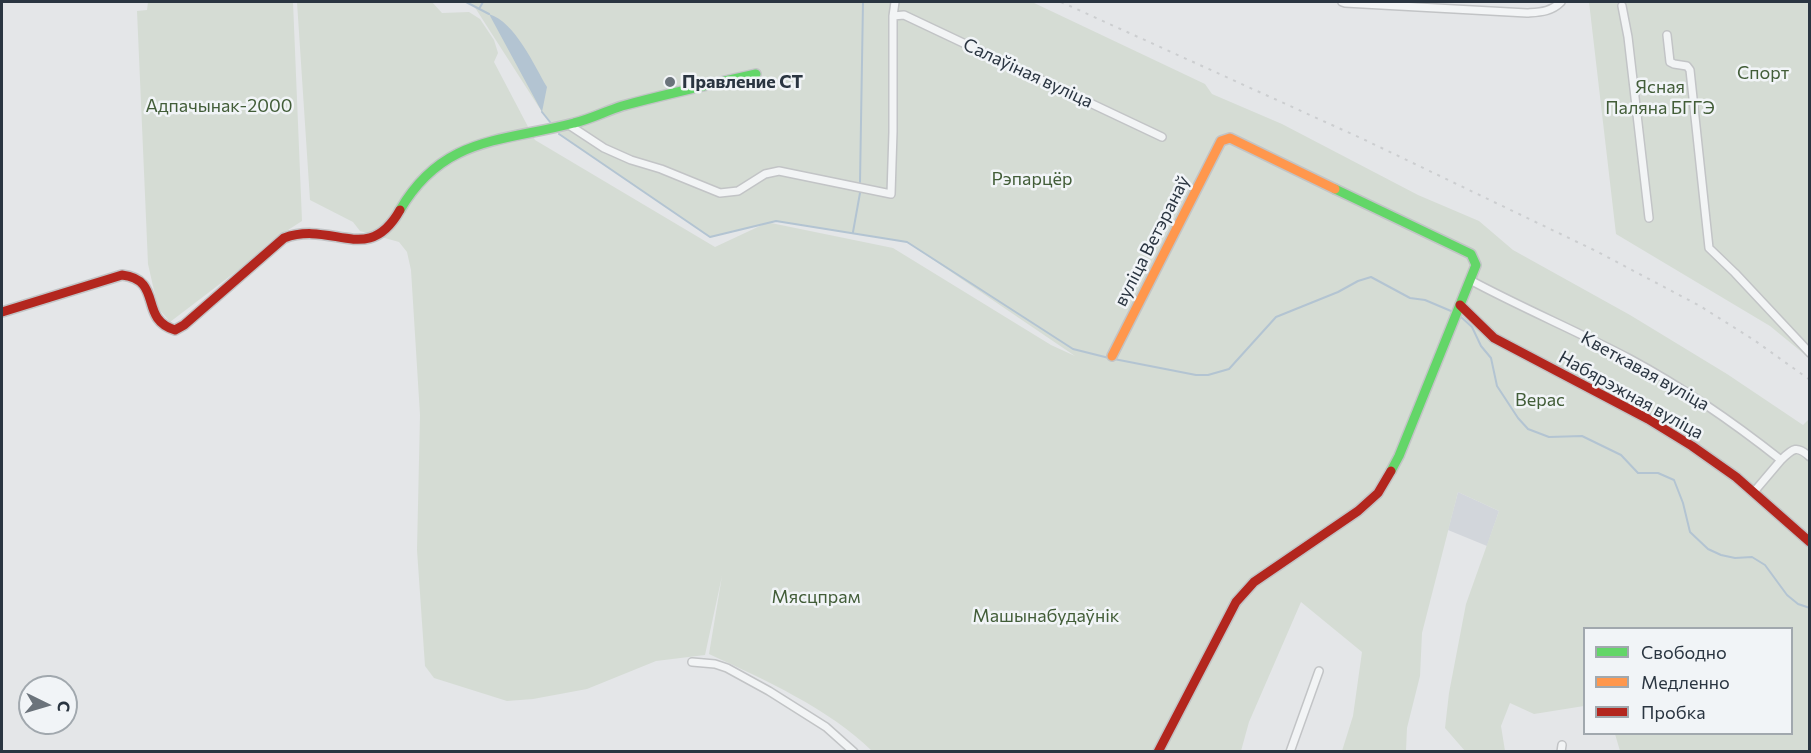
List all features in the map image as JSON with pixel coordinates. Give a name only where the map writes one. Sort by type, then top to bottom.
[{"type":"street","points":[[569,125],[604,148],[720,193],[738,190],[765,174],[779,171],[891,194],[895,2]]},
{"type":"street","points":[[1343,2],[1527,13],[1556,8],[1561,2]]},
{"type":"street","points":[[1622,6],[1628,37],[1649,218]]},
{"type":"street","name":"Салаўіная вуліца","points":[[893,16],[904,15],[1162,137]]},
{"type":"street","points":[[1667,35],[1670,62],[1687,66],[1690,70],[1709,248],[1809,352]]},
{"type":"street","points":[[2,312],[130,274],[140,278],[144,283],[157,321],[162,326],[176,330],[284,238],[294,233],[310,231],[353,240],[375,237],[386,232],[405,202],[429,173],[446,159],[474,144],[507,135],[569,125],[616,107],[756,74]]},
{"type":"street","name":"вуліца Ветэранаў","points":[[1112,356],[1221,141],[1230,138],[1471,254],[1476,265],[1470,280]]},
{"type":"street","points":[[1158,752],[1236,602],[1254,582],[1358,511],[1378,493],[1399,456],[1470,280]]},
{"type":"street","name":"Кветкавая вуліца","points":[[1470,280],[1621,354],[1736,424],[1781,460]]},
{"type":"street","name":"Набярэжная вуліца","points":[[1460,305],[1494,338],[1648,419],[1692,446],[1736,477],[1809,542]]},
{"type":"street","points":[[1753,493],[1790,451],[1802,450],[1809,457]]},
{"type":"street","points":[[692,662],[715,664],[727,668],[769,691],[826,727],[854,752]]},
{"type":"street","points":[[1290,752],[1319,671]]},
{"type":"shaded area","points":[[1458,492],[1499,511],[1487,546],[1448,530]]},
{"type":"green space","name":"Адпачынак-2000","points":[[148,2],[293,2],[302,221],[271,241],[246,264],[170,322],[158,308],[148,264],[137,11],[147,10]]},
{"type":"green space","points":[[297,2],[432,2],[442,13],[469,12],[480,19],[494,40],[498,53],[494,62],[535,140],[715,247],[762,225],[710,237],[559,134],[542,112],[474,6],[466,2],[1032,2],[1205,84],[1212,94],[1282,124],[1418,195],[1479,221],[1513,250],[1630,315],[1727,374],[1803,425],[1809,419],[1809,751],[1620,751],[1615,735],[1793,735],[1793,627],[1583,627],[1583,706],[1534,714],[1510,703],[1501,726],[1505,751],[1465,751],[1445,728],[1449,693],[1466,604],[1499,511],[1458,492],[1422,633],[1420,676],[1407,728],[1406,751],[1342,751],[1353,716],[1362,652],[1301,602],[1249,722],[1241,751],[872,751],[836,721],[816,708],[709,654],[722,576],[705,655],[656,661],[587,689],[533,699],[507,701],[434,678],[425,666],[417,550],[420,415],[411,270],[407,252],[399,242],[360,231],[353,222],[310,200]],"holes":[[[777,221],[907,242],[1075,356],[1051,345],[893,248],[771,223]]]},
{"type":"green space","name":"Ясная Паляна БГГЭ","points":[[1589,2],[1809,2],[1809,358],[1770,326],[1616,234]]},
{"type":"water","points":[[489,14],[507,26],[515,35],[547,87],[542,112]]},
{"type":"waterway","points":[[466,2],[489,14]]},
{"type":"waterway","points":[[479,9],[483,2]]},
{"type":"waterway","points":[[860,182],[863,2]]},
{"type":"waterway","points":[[542,112],[550,122]]},
{"type":"waterway","points":[[559,134],[710,237],[776,221],[907,242],[1073,349],[1109,358]]},
{"type":"waterway","points":[[853,232],[860,193]]},
{"type":"waterway","points":[[1114,359],[1196,375],[1208,375],[1229,369],[1276,317],[1371,277],[1410,298],[1425,300],[1451,311]]},
{"type":"waterway","points":[[1460,316],[1472,327],[1481,346],[1491,358],[1497,386],[1528,429],[1549,437],[1582,436],[1621,455],[1638,473],[1658,473],[1674,480],[1683,503],[1690,532],[1708,549],[1735,558],[1752,557],[1765,565],[1787,595],[1798,604],[1810,608]]},
{"type":"railway","points":[[1061,2],[1365,140],[1596,251],[1700,306],[1754,340],[1810,380]]},
{"type":"traffic: fast","points":[[400,210],[417,186],[435,168],[455,155],[476,146],[580,121],[616,108],[689,89],[756,74]]},
{"type":"traffic: fast","points":[[1335,189],[1471,254],[1476,265],[1391,471]]},
{"type":"traffic: slow","points":[[1112,356],[1221,141],[1230,138],[1335,189]]},
{"type":"traffic: jam","points":[[2,312],[122,275],[135,278],[143,284],[157,317],[164,325],[175,330],[184,325],[284,238],[302,234],[348,239],[375,236],[388,227],[400,210]]},
{"type":"traffic: jam","points":[[1460,305],[1494,338],[1648,419],[1692,446],[1736,477],[1810,542]]},
{"type":"traffic: jam","points":[[1158,752],[1236,602],[1254,582],[1358,511],[1378,493],[1391,471]]},
{"type":"place","name":"Правление СТ","points":[[670,82]]},
{"type":"park label","name":"Спорт","points":[[1763,73]]},
{"type":"park label","name":"Рэпарцёр","points":[[1032,179]]},
{"type":"park label","name":"Верас","points":[[1540,400]]},
{"type":"park label","name":"Мясцпрам","points":[[816,597]]},
{"type":"park label","name":"Машынабудаўнік","points":[[1046,616]]}]
